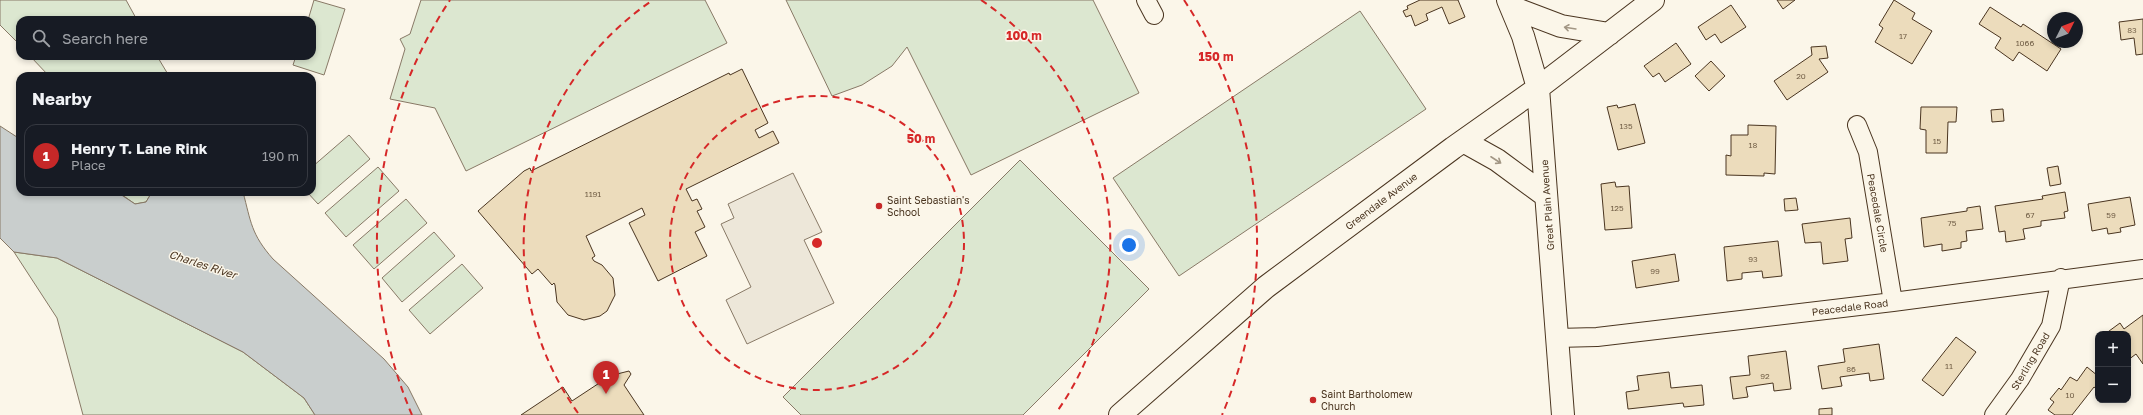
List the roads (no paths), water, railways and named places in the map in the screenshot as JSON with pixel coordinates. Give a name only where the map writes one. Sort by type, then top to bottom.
[{"type":"main road","name":"Greendale Avenue","points":[[1120,415],[1266,287],[1463,141],[1538,88],[1653,0]]},
{"type":"main road","points":[[1510,4],[1561,26],[1608,34]]},
{"type":"main road","name":"Great Plain Avenue","points":[[1510,4],[1523,36],[1538,88],[1563,415]]},
{"type":"main road","points":[[1463,141],[1497,160],[1546,196]]},
{"type":"street","name":"Peacedale Circle","points":[[1857,126],[1868,152],[1893,302]]},
{"type":"street","name":"Peacedale Road","points":[[1556,338],[1597,337],[1893,302],[2060,278],[2143,269]]},
{"type":"street","name":"Sterling Road","points":[[1994,415],[2020,379],[2051,326],[2060,278]]},
{"type":"water","name":"Charles River","points":[[0,126],[16,136],[16,196],[123,196],[135,204],[146,202],[150,196],[244,196],[250,220],[256,235],[273,259],[384,359],[408,387],[422,415],[315,415],[304,398],[243,352],[57,258],[14,252],[0,238]]},
{"type":"place","name":"Saint Sebastian's School","points":[[879,206]]},
{"type":"place","name":"Henry T. Lane Rink","points":[[606,394]]},
{"type":"place","name":"Saint Bartholomew Church","points":[[1313,400]]}]
